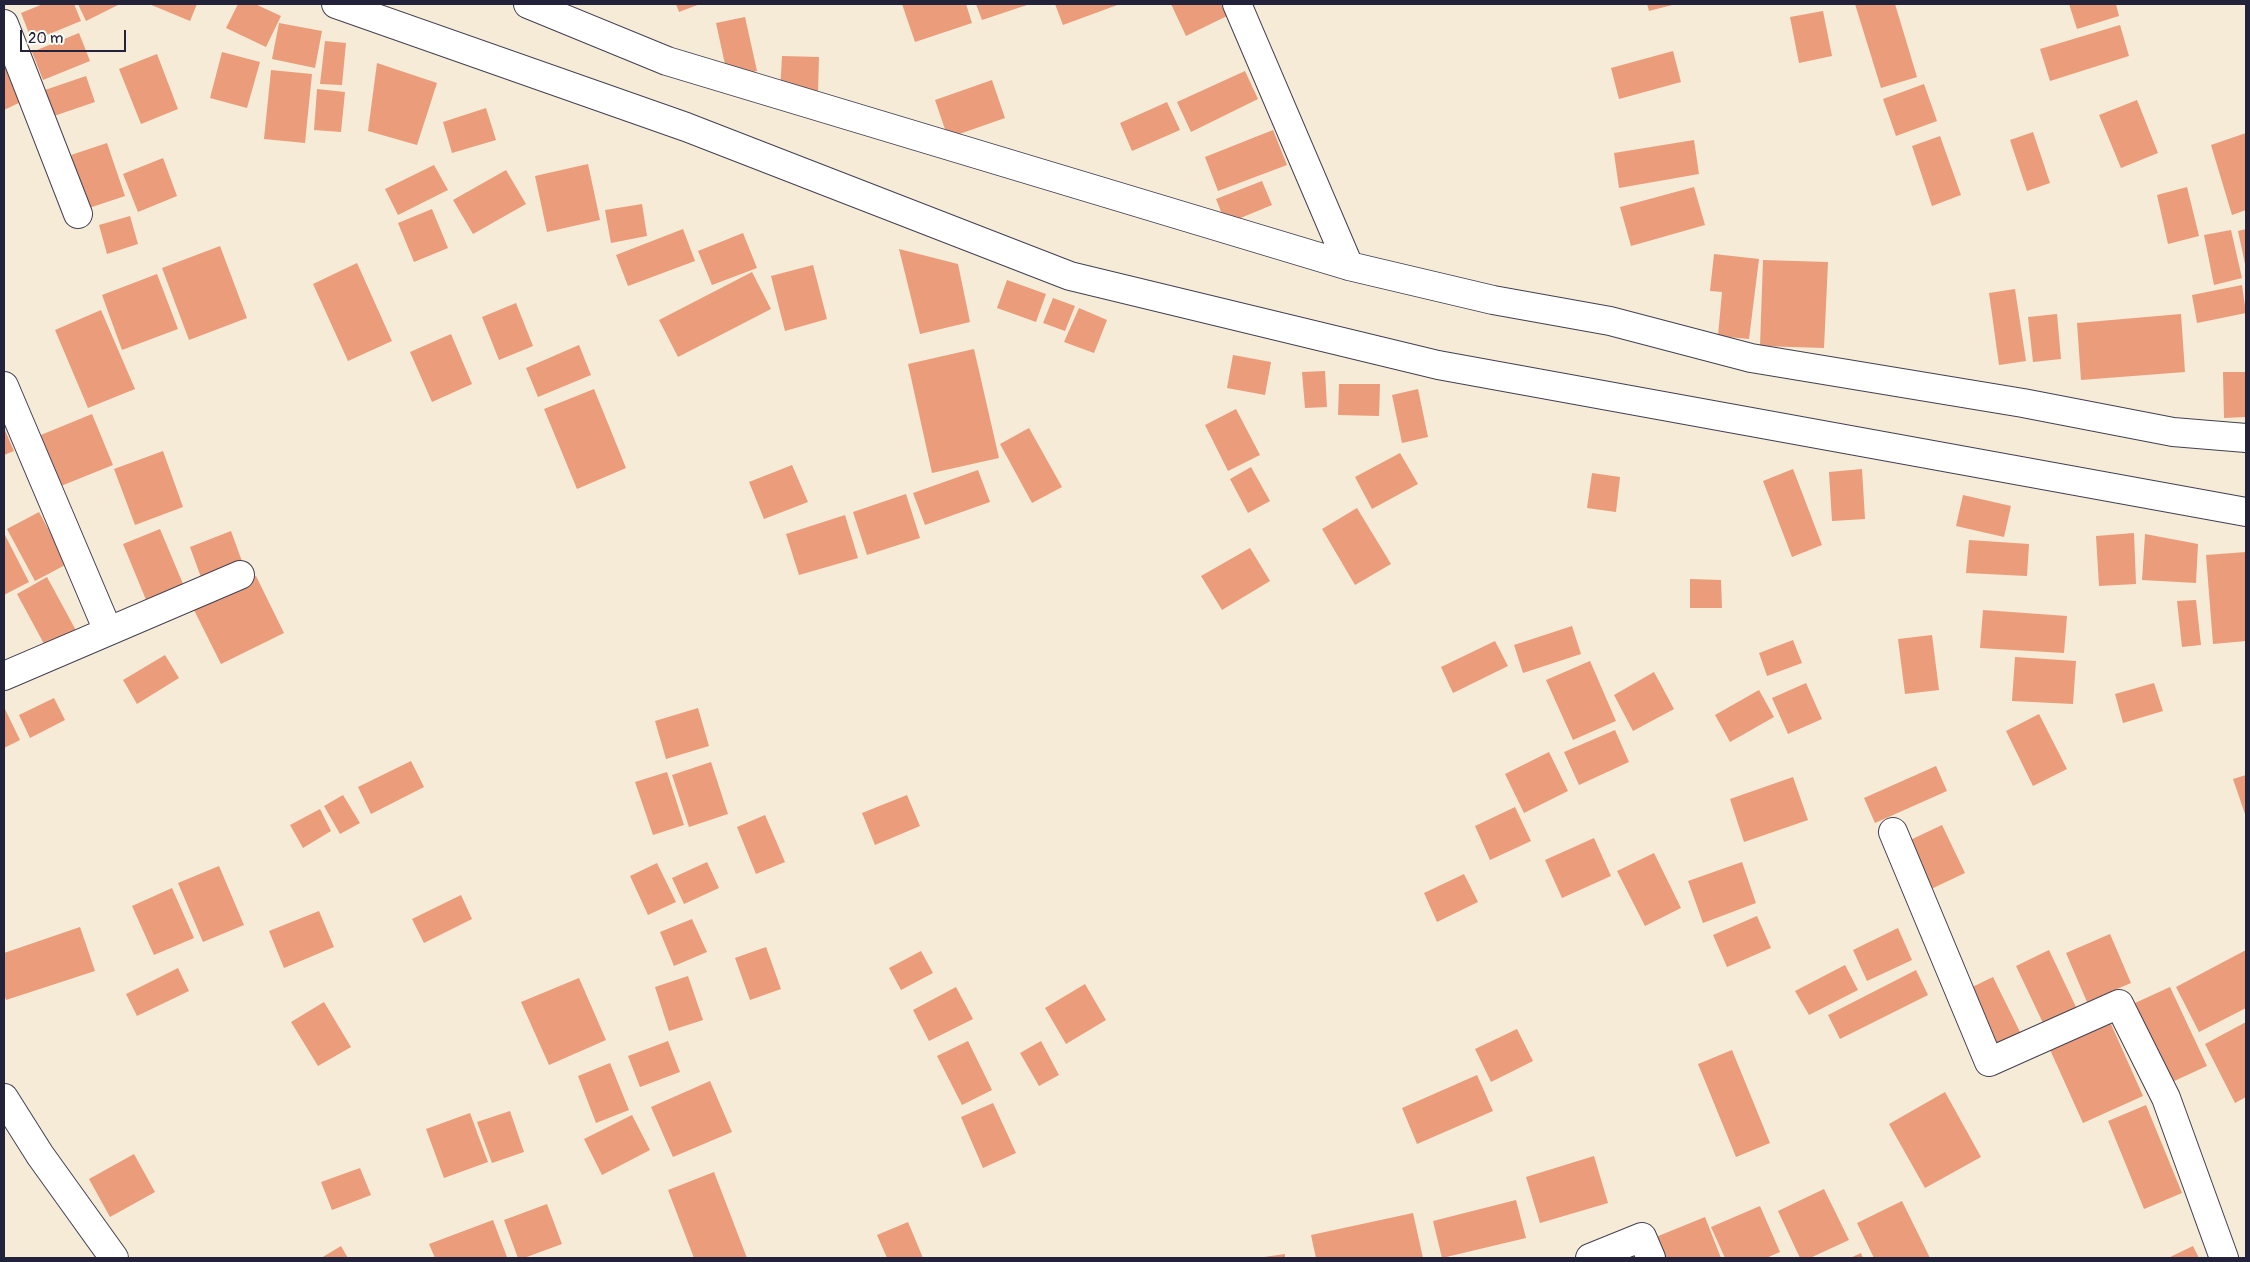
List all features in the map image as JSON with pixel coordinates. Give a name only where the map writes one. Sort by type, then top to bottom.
[{"type":"street","points":[[336,4],[686,127],[1070,276],[1438,365],[2246,512]]},
{"type":"street","points":[[528,4],[667,61],[1349,266],[1494,300],[1610,321],[1750,358],[2023,403],[2172,432],[2246,438]]},
{"type":"street","points":[[1236,4],[1349,266]]},
{"type":"street","points":[[4,24],[78,214]]},
{"type":"street","points":[[4,386],[108,631]]},
{"type":"street","points":[[4,676],[240,575]]},
{"type":"street","points":[[1893,832],[1989,1062],[2119,1004],[2166,1098],[2224,1258]]},
{"type":"street","points":[[4,1098],[40,1155],[114,1258]]},
{"type":"street","points":[[1590,1258],[1642,1237],[1651,1258]]},
{"type":"building","points":[[43,4],[74,4],[81,21],[32,41],[21,13]]},
{"type":"building","points":[[78,4],[120,4],[86,21]]},
{"type":"building","points":[[149,4],[197,4],[190,21]]},
{"type":"building","points":[[238,4],[255,4],[281,16],[266,47],[226,28]]},
{"type":"building","points":[[676,4],[700,4],[679,12]]},
{"type":"building","points":[[902,4],[966,4],[972,23],[915,42]]},
{"type":"building","points":[[976,4],[1030,4],[982,20]]},
{"type":"building","points":[[1055,4],[1120,4],[1063,25]]},
{"type":"building","points":[[1171,4],[1221,4],[1227,16],[1186,36]]},
{"type":"building","points":[[1647,4],[1676,4],[1649,11]]},
{"type":"building","points":[[1855,4],[1895,4],[1917,77],[1881,88]]},
{"type":"building","points":[[2069,4],[2116,4],[2119,16],[2077,29]]},
{"type":"building","points":[[1823,11],[1832,56],[1799,63],[1790,17]]},
{"type":"building","points":[[745,17],[757,71],[728,78],[716,23]]},
{"type":"building","points":[[279,23],[322,31],[315,68],[272,59]]},
{"type":"building","points":[[2120,25],[2129,56],[2050,81],[2040,49]]},
{"type":"building","points":[[79,33],[90,61],[43,80],[32,52]]},
{"type":"building","points":[[325,41],[346,43],[342,85],[320,84]]},
{"type":"building","points":[[1673,51],[1681,82],[1619,99],[1611,68]]},
{"type":"building","points":[[222,52],[260,62],[247,108],[210,98]]},
{"type":"building","points":[[157,54],[178,109],[141,124],[119,69]]},
{"type":"building","points":[[782,56],[819,57],[818,93],[780,92]]},
{"type":"building","points":[[4,58],[23,101],[4,110]]},
{"type":"building","points":[[377,63],[437,83],[417,145],[368,131]]},
{"type":"building","points":[[271,70],[312,74],[305,143],[264,139]]},
{"type":"building","points":[[1245,71],[1258,99],[1191,132],[1177,102]]},
{"type":"building","points":[[86,76],[95,102],[51,117],[42,91]]},
{"type":"building","points":[[992,80],[1005,118],[948,138],[935,100]]},
{"type":"building","points":[[1924,84],[1937,121],[1896,136],[1883,99]]},
{"type":"building","points":[[317,89],[345,92],[341,132],[314,130]]},
{"type":"building","points":[[2137,100],[2158,153],[2121,168],[2099,115]]},
{"type":"building","points":[[1167,102],[1180,130],[1132,151],[1120,123]]},
{"type":"building","points":[[486,108],[496,140],[452,153],[443,122]]},
{"type":"building","points":[[1273,130],[1287,165],[1218,191],[1205,157]]},
{"type":"building","points":[[2033,132],[2050,183],[2027,191],[2010,140]]},
{"type":"building","points":[[2246,133],[2246,210],[2232,215],[2211,145]]},
{"type":"building","points":[[1940,136],[1961,195],[1932,206],[1912,146]]},
{"type":"building","points":[[1694,140],[1699,174],[1619,188],[1614,153]]},
{"type":"building","points":[[107,143],[125,196],[89,208],[71,155]]},
{"type":"building","points":[[163,158],[177,196],[138,212],[123,174]]},
{"type":"building","points":[[588,164],[600,220],[547,232],[535,176]]},
{"type":"building","points":[[434,165],[448,190],[398,215],[385,189]]},
{"type":"building","points":[[506,170],[526,204],[473,234],[453,200]]},
{"type":"building","points":[[1262,181],[1272,205],[1226,224],[1216,199]]},
{"type":"building","points":[[1694,187],[1705,225],[1631,246],[1620,207]]},
{"type":"building","points":[[2187,187],[2199,236],[2168,244],[2157,195]]},
{"type":"building","points":[[642,204],[647,236],[611,243],[605,210]]},
{"type":"building","points":[[432,209],[448,248],[414,262],[398,223]]},
{"type":"building","points":[[130,216],[138,244],[107,254],[99,225]]},
{"type":"building","points":[[683,229],[695,261],[628,286],[616,255]]},
{"type":"building","points":[[2246,229],[2246,264],[2245,264],[2238,231]]},
{"type":"building","points":[[2231,230],[2242,278],[2214,285],[2204,235]]},
{"type":"building","points":[[743,233],[757,268],[712,285],[698,251]]},
{"type":"building","points":[[220,246],[247,318],[189,340],[162,268]]},
{"type":"building","points":[[899,249],[958,264],[970,322],[920,334]]},
{"type":"building","points":[[1714,254],[1759,259],[1749,339],[1718,336],[1722,292],[1710,291]]},
{"type":"building","points":[[1763,260],[1828,262],[1824,348],[1760,346]]},
{"type":"building","points":[[357,263],[392,341],[348,361],[313,284]]},
{"type":"building","points":[[813,265],[827,319],[785,331],[771,276]]},
{"type":"building","points":[[752,272],[771,309],[678,357],[659,320]]},
{"type":"building","points":[[157,274],[178,329],[122,350],[102,295]]},
{"type":"building","points":[[1007,280],[1046,294],[1036,322],[997,308]]},
{"type":"building","points":[[2242,285],[2246,313],[2197,323],[2192,295]]},
{"type":"building","points":[[2015,289],[2026,361],[1999,365],[1989,293]]},
{"type":"building","points":[[1053,298],[1075,306],[1065,331],[1043,323]]},
{"type":"building","points":[[516,303],[533,346],[499,360],[482,317]]},
{"type":"building","points":[[1079,308],[1107,320],[1094,353],[1064,342]]},
{"type":"building","points":[[101,310],[135,389],[88,408],[55,330]]},
{"type":"building","points":[[2057,314],[2061,359],[2033,362],[2028,317]]},
{"type":"building","points":[[2181,314],[2185,372],[2081,380],[2077,323]]},
{"type":"building","points":[[451,334],[472,384],[432,402],[410,352]]},
{"type":"building","points":[[579,345],[591,375],[538,397],[526,368]]},
{"type":"building","points":[[974,349],[999,458],[932,473],[908,364]]},
{"type":"building","points":[[1233,355],[1271,362],[1265,395],[1227,388]]},
{"type":"building","points":[[1325,371],[1327,407],[1305,408],[1302,372]]},
{"type":"building","points":[[2223,372],[2246,372],[2246,417],[2224,418]]},
{"type":"building","points":[[1339,384],[1380,384],[1379,416],[1338,415]]},
{"type":"building","points":[[594,389],[626,468],[577,489],[544,409]]},
{"type":"building","points":[[1418,389],[1428,437],[1402,443],[1392,395]]},
{"type":"building","points":[[1236,409],[1260,455],[1228,471],[1205,425]]},
{"type":"building","points":[[92,414],[113,465],[56,488],[36,437]]},
{"type":"building","points":[[4,428],[14,451],[4,455]]},
{"type":"building","points":[[1029,428],[1062,487],[1032,503],[1000,444]]},
{"type":"building","points":[[163,451],[183,507],[135,525],[114,469]]},
{"type":"building","points":[[1400,453],[1418,484],[1372,509],[1355,477]]},
{"type":"building","points":[[792,465],[808,502],[764,519],[749,482]]},
{"type":"building","points":[[1251,467],[1270,501],[1248,513],[1230,479]]},
{"type":"building","points":[[1793,469],[1822,545],[1792,557],[1763,481]]},
{"type":"building","points":[[1862,469],[1865,519],[1832,521],[1829,472]]},
{"type":"building","points":[[978,470],[990,502],[925,525],[913,493]]},
{"type":"building","points":[[1592,473],[1620,477],[1616,512],[1587,508]]},
{"type":"building","points":[[906,494],[920,538],[867,555],[853,512]]},
{"type":"building","points":[[1963,495],[2011,506],[2004,537],[1956,526]]},
{"type":"building","points":[[1357,508],[1391,564],[1355,585],[1322,529]]},
{"type":"building","points":[[39,512],[67,564],[35,581],[7,529]]},
{"type":"building","points":[[845,515],[858,558],[799,575],[786,534]]},
{"type":"building","points":[[160,529],[186,591],[149,607],[123,544]]},
{"type":"building","points":[[231,531],[243,564],[202,580],[190,547]]},
{"type":"building","points":[[4,533],[29,582],[4,595]]},
{"type":"building","points":[[2134,533],[2136,584],[2099,586],[2096,536]]},
{"type":"building","points":[[2145,534],[2198,544],[2196,583],[2142,580]]},
{"type":"building","points":[[1969,540],[2029,544],[2027,576],[1966,573]]},
{"type":"building","points":[[1250,548],[1270,581],[1222,610],[1201,576]]},
{"type":"building","points":[[2246,552],[2246,641],[2213,644],[2206,555]]},
{"type":"building","points":[[256,576],[284,633],[221,664],[193,608]]},
{"type":"building","points":[[47,577],[79,636],[49,653],[17,594]]},
{"type":"building","points":[[1690,579],[1721,580],[1722,608],[1690,608]]},
{"type":"building","points":[[2196,600],[2201,645],[2182,647],[2177,601]]},
{"type":"building","points":[[1983,610],[2067,616],[2064,653],[1980,648]]},
{"type":"building","points":[[1572,626],[1581,654],[1523,673],[1514,645]]},
{"type":"building","points":[[1932,635],[1939,690],[1905,694],[1898,639]]},
{"type":"building","points":[[1793,640],[1802,663],[1767,676],[1759,653]]},
{"type":"building","points":[[1495,641],[1508,666],[1453,693],[1441,667]]},
{"type":"building","points":[[165,655],[179,678],[137,704],[123,680]]},
{"type":"building","points":[[2015,657],[2076,661],[2073,704],[2012,701]]},
{"type":"building","points":[[1590,661],[1616,721],[1573,740],[1546,680]]},
{"type":"building","points":[[1654,672],[1674,709],[1633,731],[1614,695]]},
{"type":"building","points":[[1806,683],[1822,719],[1788,734],[1772,698]]},
{"type":"building","points":[[2154,683],[2163,711],[2123,723],[2115,694]]},
{"type":"building","points":[[1759,690],[1774,717],[1730,742],[1715,715]]},
{"type":"building","points":[[54,698],[65,720],[30,738],[19,715]]},
{"type":"building","points":[[4,707],[20,740],[4,748]]},
{"type":"building","points":[[698,708],[709,746],[666,759],[655,721]]},
{"type":"building","points":[[2039,714],[2067,769],[2033,786],[2006,731]]},
{"type":"building","points":[[1615,730],[1629,762],[1579,785],[1564,752]]},
{"type":"building","points":[[1549,752],[1568,791],[1524,813],[1505,774]]},
{"type":"building","points":[[411,761],[424,787],[371,814],[358,787]]},
{"type":"building","points":[[711,762],[728,814],[689,827],[672,775]]},
{"type":"building","points":[[1936,766],[1947,791],[1875,823],[1864,798]]},
{"type":"building","points":[[667,772],[684,825],[653,835],[635,782]]},
{"type":"building","points":[[2246,775],[2246,817],[2233,779]]},
{"type":"building","points":[[1793,777],[1808,820],[1744,842],[1730,799]]},
{"type":"building","points":[[343,795],[360,823],[340,834],[324,806]]},
{"type":"building","points":[[907,795],[920,826],[875,845],[862,813]]},
{"type":"building","points":[[1515,807],[1531,841],[1490,860],[1475,826]]},
{"type":"building","points":[[320,809],[331,831],[303,848],[290,825]]},
{"type":"building","points":[[765,815],[785,862],[756,874],[737,827]]},
{"type":"building","points":[[1942,825],[1965,873],[1929,890],[1906,842]]},
{"type":"building","points":[[1594,838],[1611,876],[1562,898],[1545,860]]},
{"type":"building","points":[[1654,853],[1681,908],[1645,926],[1617,871]]},
{"type":"building","points":[[707,862],[719,888],[684,904],[672,878]]},
{"type":"building","points":[[1742,862],[1756,903],[1703,923],[1688,881]]},
{"type":"building","points":[[657,863],[676,902],[648,915],[630,876]]},
{"type":"building","points":[[219,866],[244,925],[203,942],[178,883]]},
{"type":"building","points":[[1464,874],[1478,902],[1437,922],[1424,893]]},
{"type":"building","points":[[172,888],[194,938],[154,955],[132,906]]},
{"type":"building","points":[[461,895],[472,919],[424,943],[412,919]]},
{"type":"building","points":[[319,911],[334,947],[284,968],[269,931]]},
{"type":"building","points":[[1757,916],[1771,948],[1727,967],[1713,935]]},
{"type":"building","points":[[692,919],[707,952],[674,966],[660,932]]},
{"type":"building","points":[[80,927],[95,971],[6,1000],[4,994],[4,953]]},
{"type":"building","points":[[1898,928],[1912,960],[1867,981],[1853,950]]},
{"type":"building","points":[[2110,934],[2131,983],[2087,1002],[2066,953]]},
{"type":"building","points":[[766,947],[781,989],[750,1000],[735,958]]},
{"type":"building","points":[[2049,950],[2076,1007],[2043,1023],[2016,966]]},
{"type":"building","points":[[2246,950],[2246,1008],[2199,1032],[2176,987]]},
{"type":"building","points":[[921,951],[933,973],[901,990],[889,968]]},
{"type":"building","points":[[1845,965],[1858,990],[1809,1015],[1795,991]]},
{"type":"building","points":[[178,968],[189,991],[137,1016],[126,994]]},
{"type":"building","points":[[1916,970],[1928,995],[1840,1039],[1828,1015]]},
{"type":"building","points":[[688,976],[703,1020],[669,1031],[655,987]]},
{"type":"building","points":[[1993,977],[2022,1036],[1992,1050],[1964,991]]},
{"type":"building","points":[[579,978],[606,1040],[549,1065],[521,1002]]},
{"type":"building","points":[[1085,984],[1106,1020],[1066,1044],[1045,1008]]},
{"type":"building","points":[[956,987],[973,1019],[929,1041],[913,1010]]},
{"type":"building","points":[[2170,987],[2207,1066],[2172,1082],[2135,1003]]},
{"type":"building","points":[[324,1002],[351,1047],[318,1066],[291,1022]]},
{"type":"building","points":[[2107,1015],[2143,1096],[2083,1123],[2047,1043]]},
{"type":"building","points":[[2246,1022],[2246,1097],[2235,1103],[2205,1044]]},
{"type":"building","points":[[1517,1029],[1533,1061],[1491,1082],[1475,1049]]},
{"type":"building","points":[[668,1041],[680,1072],[640,1087],[628,1056]]},
{"type":"building","points":[[968,1041],[992,1090],[962,1105],[937,1056]]},
{"type":"building","points":[[1041,1041],[1059,1075],[1039,1086],[1020,1053]]},
{"type":"building","points":[[1732,1050],[1770,1143],[1736,1157],[1698,1064]]},
{"type":"building","points":[[610,1063],[629,1110],[596,1123],[578,1076]]},
{"type":"building","points":[[1477,1075],[1493,1111],[1417,1144],[1402,1108]]},
{"type":"building","points":[[710,1081],[732,1132],[673,1157],[651,1107]]},
{"type":"building","points":[[1945,1092],[1981,1157],[1925,1188],[1889,1124]]},
{"type":"building","points":[[993,1103],[1016,1153],[983,1168],[961,1117]]},
{"type":"building","points":[[2146,1105],[2182,1193],[2144,1209],[2108,1121]]},
{"type":"building","points":[[510,1111],[524,1152],[492,1163],[477,1122]]},
{"type":"building","points":[[470,1113],[488,1162],[444,1178],[426,1129]]},
{"type":"building","points":[[632,1115],[650,1150],[602,1175],[584,1139]]},
{"type":"building","points":[[134,1154],[155,1192],[110,1217],[89,1179]]},
{"type":"building","points":[[1594,1156],[1608,1203],[1540,1223],[1526,1177]]},
{"type":"building","points":[[360,1168],[371,1195],[332,1210],[321,1182]]},
{"type":"building","points":[[714,1172],[747,1258],[694,1258],[668,1190]]},
{"type":"building","points":[[1824,1189],[1849,1240],[1810,1258],[1800,1258],[1778,1211]]},
{"type":"building","points":[[1516,1200],[1526,1238],[1442,1258],[1433,1221]]},
{"type":"building","points":[[1902,1201],[1930,1258],[1874,1258],[1857,1223]]},
{"type":"building","points":[[547,1204],[562,1244],[524,1258],[518,1258],[504,1220]]},
{"type":"building","points":[[1760,1206],[1780,1252],[1766,1258],[1725,1258],[1711,1227]]},
{"type":"building","points":[[1413,1213],[1423,1258],[1316,1258],[1311,1235]]},
{"type":"building","points":[[1705,1217],[1721,1258],[1658,1258],[1651,1239]]},
{"type":"building","points":[[493,1220],[507,1257],[435,1258],[429,1244]]},
{"type":"building","points":[[908,1222],[923,1258],[887,1258],[877,1235]]},
{"type":"building","points":[[341,1246],[348,1258],[321,1258]]},
{"type":"building","points":[[2193,1246],[2199,1258],[2168,1258]]},
{"type":"building","points":[[1861,1253],[1863,1258],[1850,1258]]},
{"type":"building","points":[[1285,1254],[1285,1258],[1264,1258],[1264,1257]]}]
